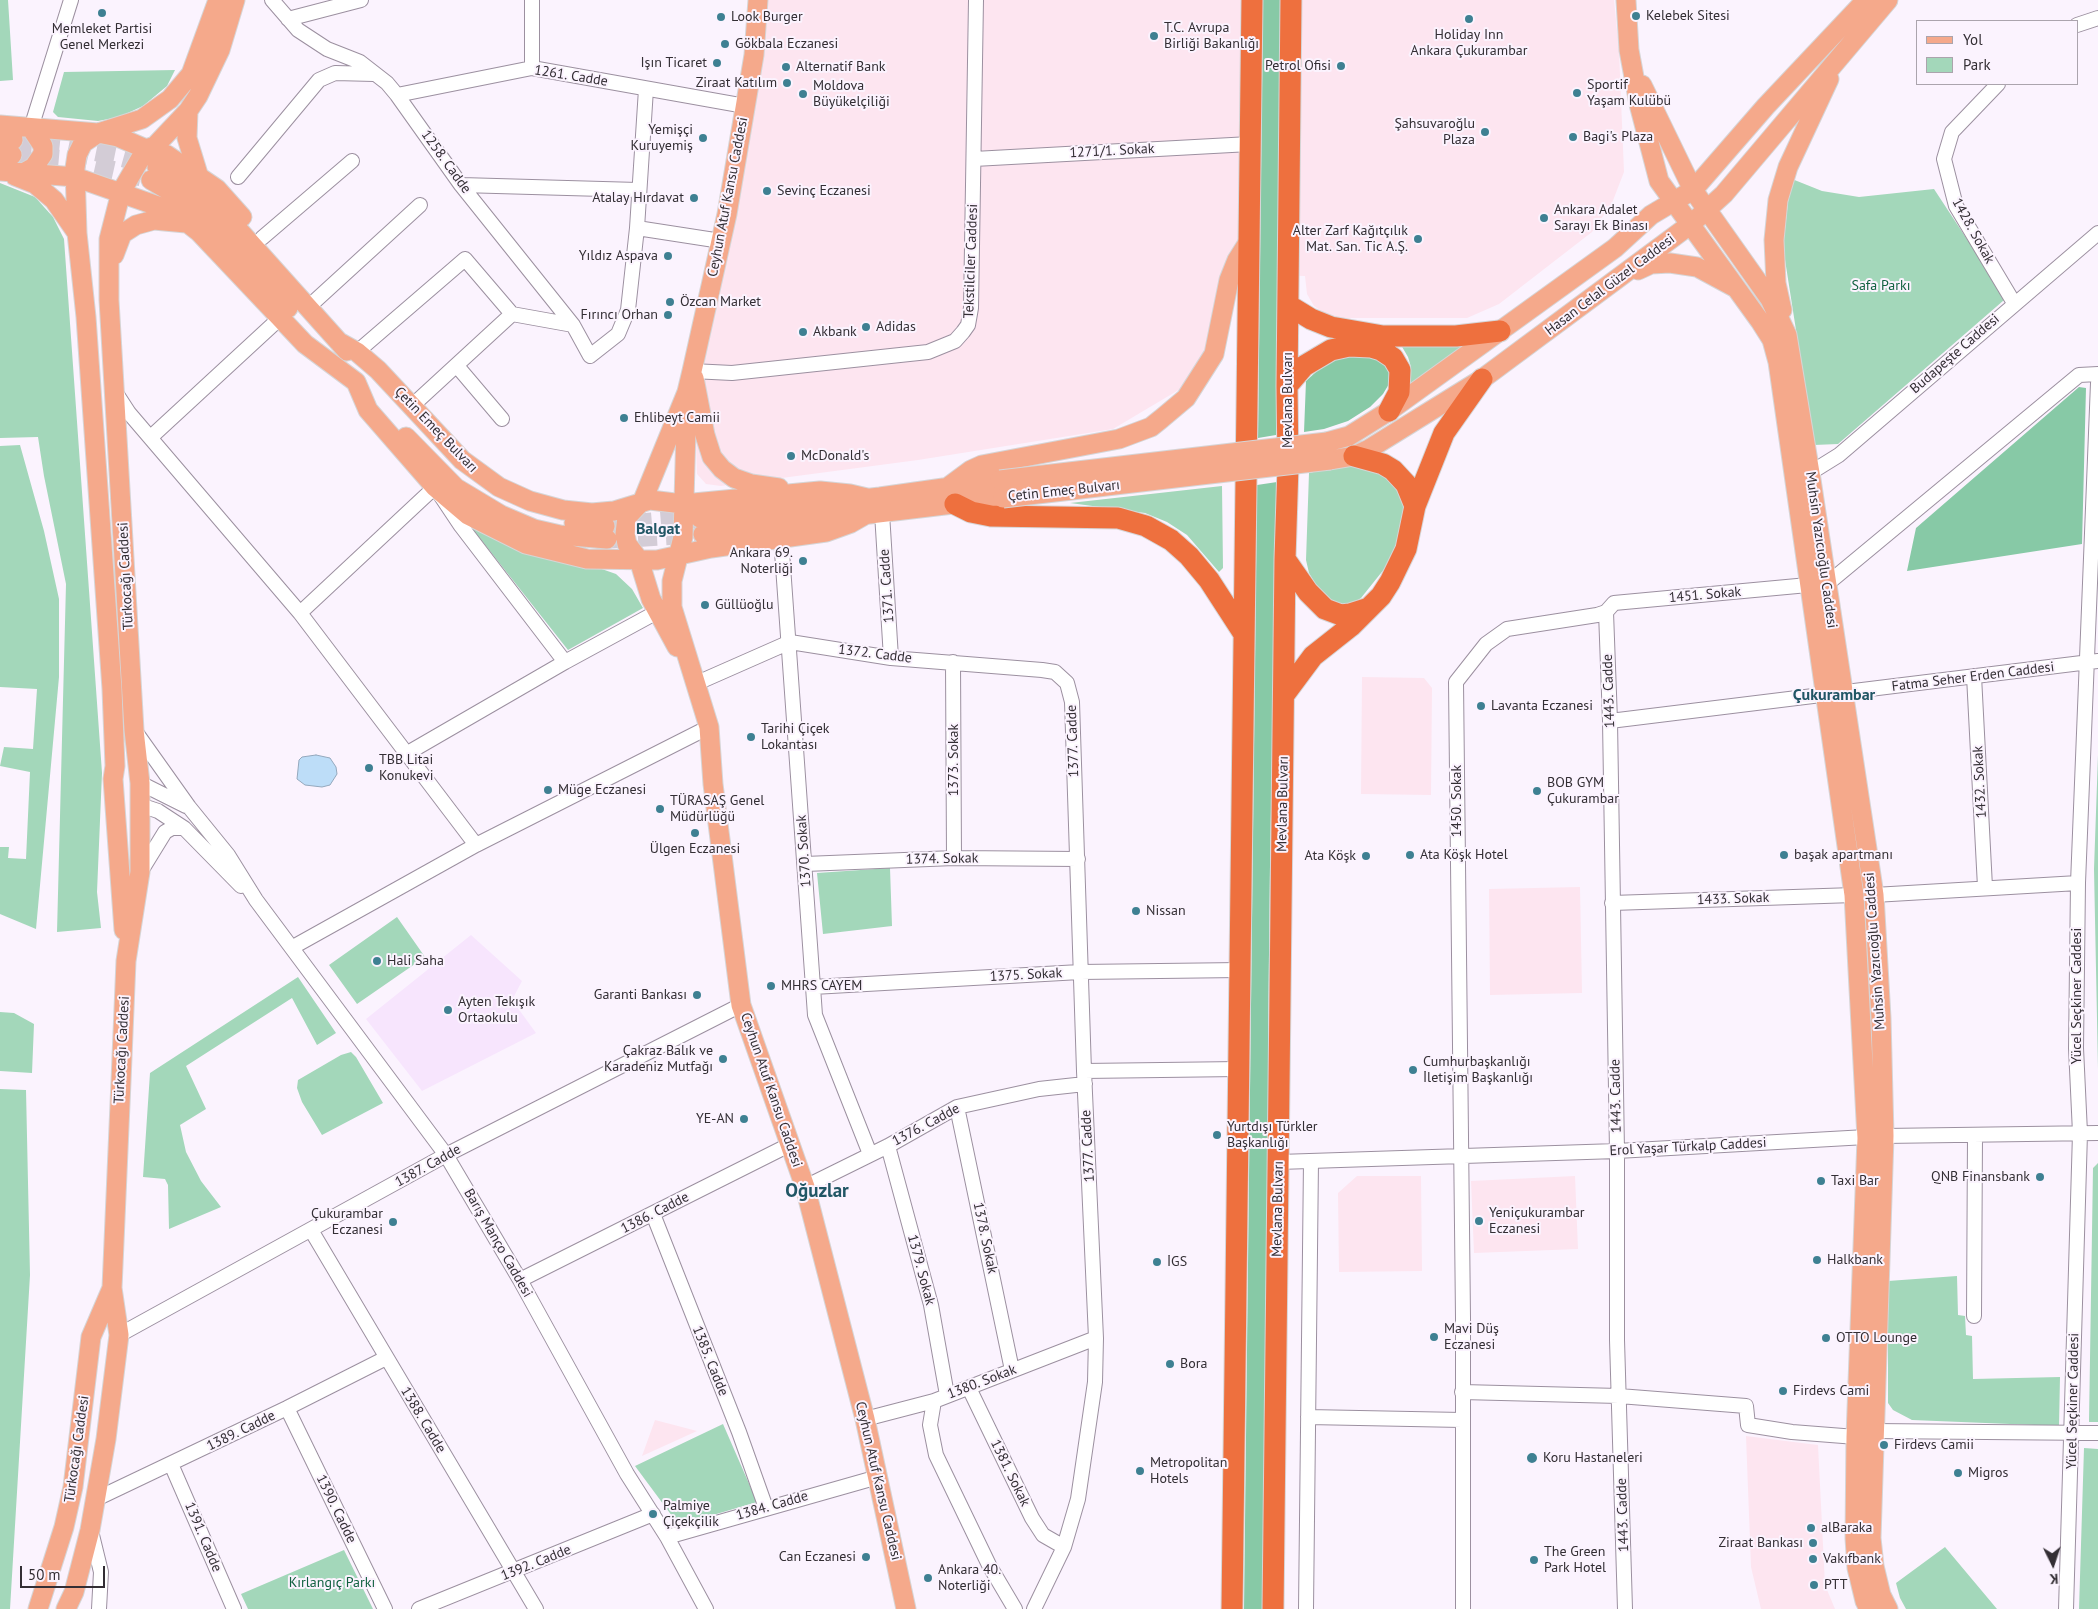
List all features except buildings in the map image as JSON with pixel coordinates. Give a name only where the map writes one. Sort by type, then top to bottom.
[{"type":"highway","points":[[1232,1609],[1252,0]]},
{"type":"highway","name":"Mevlana Bulvarı","points":[[1273,1609],[1285,559],[1288,466],[1287,386],[1291,0]]},
{"type":"highway","points":[[1288,305],[1311,319],[1331,327],[1376,335],[1433,337],[1500,331]]},
{"type":"highway","points":[[1287,386],[1304,366],[1331,350],[1349,346],[1371,347],[1381,350],[1393,358],[1400,370],[1399,392],[1389,412]]},
{"type":"highway","points":[[1284,695],[1313,656],[1351,626],[1369,608],[1390,582],[1409,539],[1415,506],[1444,433],[1482,379]]},
{"type":"highway","points":[[1354,456],[1383,464],[1393,470],[1406,484],[1415,506]]},
{"type":"highway","points":[[952,495],[971,512],[990,516],[1118,518],[1146,526],[1171,540],[1189,556],[1209,580],[1244,634]]},
{"type":"highway","points":[[1285,559],[1308,592],[1325,609],[1341,615],[1369,608]]},
{"type":"main road","points":[[98,133],[142,119],[170,99],[191,74],[218,0]]},
{"type":"main road","points":[[146,149],[155,146],[188,111],[220,50],[235,0]]},
{"type":"main road","name":"Ceyhun Atuf Kansu Caddesi","points":[[697,683],[657,612],[644,582],[639,560],[627,544],[625,534],[627,517],[643,500],[687,392],[721,241],[754,55],[758,0]]},
{"type":"main road","name":"Muhsin Yazıcıoğlu Caddesi","points":[[1626,0],[1633,69],[1639,104],[1659,181],[1739,290],[1772,340],[1778,362],[1834,694],[1874,895],[1881,1018],[1857,1568],[1869,1609]]},
{"type":"main road","name":"Hasan Celal Güzel Caddesi","points":[[1328,451],[1389,412],[1615,248],[1651,215],[1693,190],[1766,106],[1866,0]]},
{"type":"main road","name":"Hasan Celal Güzel Caddesi","points":[[1264,459],[1328,451],[1354,456],[1369,449],[1482,379],[1618,279],[1691,224],[1724,194],[1888,0]]},
{"type":"main road","points":[[1787,336],[1776,275],[1774,240],[1778,200],[1788,167],[1838,59]]},
{"type":"main road","name":"Muhsin Yazıcıoğlu Caddesi","points":[[1633,69],[1693,190],[1770,299],[1787,336],[1810,473],[1817,585]]},
{"type":"main road","points":[[188,111],[187,138],[198,174]]},
{"type":"main road","name":"Çetin Emeç Bulvarı","points":[[0,125],[98,133],[118,137],[146,149],[167,155],[198,174],[217,189],[316,301],[322,322]]},
{"type":"main road","points":[[25,172],[34,167],[43,154],[43,146],[31,128]]},
{"type":"main road","name":"Türkocağı Caddesi","points":[[66,1609],[74,1592],[90,1530],[106,1439],[119,1335],[112,1288],[126,961],[113,779],[115,766],[111,679],[85,308],[77,233],[76,177],[77,155],[83,143],[98,133]]},
{"type":"main road","name":"Türkocağı Caddesi","points":[[126,961],[140,872],[140,783],[134,730],[116,393],[109,300],[109,239],[120,192],[146,149]]},
{"type":"main road","name":"Çetin Emeç Bulvarı","points":[[5,155],[25,172],[76,177],[172,211],[199,232],[305,344],[356,382],[368,410],[435,487],[468,515],[526,544],[587,559],[639,560],[677,556],[711,548],[832,530],[872,509]]},
{"type":"main road","name":"Türkocağı Caddesi","points":[[5,155],[54,200],[77,233]]},
{"type":"main road","name":"Çetin Emeç Bulvarı","points":[[154,174],[200,193],[227,217],[322,322],[464,476],[488,493],[536,515],[606,532],[560,535],[534,529],[483,506],[456,488],[304,327],[226,237],[192,204],[154,174]]},
{"type":"main road","points":[[110,266],[122,234],[136,225],[154,220],[186,223]]},
{"type":"main road","points":[[952,495],[971,470],[982,465],[1119,439],[1151,427],[1162,419],[1186,398],[1214,354],[1229,280],[1237,260],[1249,241]]},
{"type":"main road","points":[[1618,279],[1651,264],[1670,263],[1697,267],[1739,290]]},
{"type":"main road","name":"Çetin Emeç Bulvarı","points":[[339,342],[357,352],[413,405],[462,460],[475,471],[499,488],[530,500],[563,510],[592,513],[614,511],[643,500],[658,499],[683,504],[802,492],[837,492],[872,509]]},
{"type":"main road","points":[[692,371],[705,435],[712,458],[722,469],[734,478],[751,484],[802,492]]},
{"type":"main road","name":"Ceyhun Atuf Kansu Caddesi","points":[[687,392],[683,537],[672,581],[672,607],[709,727],[713,784],[741,1005],[789,1145],[806,1186],[878,1476],[906,1609]]},
{"type":"main road","name":"Çetin Emeç Bulvarı","points":[[701,526],[872,509],[952,495],[1264,459]]},
{"type":"main road","name":"Muhsin Yazıcıoğlu Caddesi","points":[[1834,694],[1875,1137]]},
{"type":"main road","points":[[113,779],[140,783]]},
{"type":"main road","points":[[115,805],[140,805]]},
{"type":"main road","name":"Türkocağı Caddesi","points":[[44,1606],[73,1486],[91,1337],[112,1288]]},
{"type":"main road","name":"Muhsin Yazıcıoğlu Caddesi","points":[[1864,1434],[1874,1566],[1881,1595],[1888,1609]]},
{"type":"street","points":[[31,128],[71,0]]},
{"type":"street","name":"1258. Cadde","points":[[272,0],[311,40],[360,62],[398,95],[462,185],[573,325],[590,356],[618,334],[625,323],[637,228]]},
{"type":"street","points":[[288,18],[361,0]]},
{"type":"street","points":[[532,0],[532,68]]},
{"type":"street","name":"Tekstilciler Caddesi","points":[[692,371],[732,373],[928,352],[955,341],[968,325],[971,308],[976,0]]},
{"type":"street","points":[[2078,25],[2098,18]]},
{"type":"street","name":"1261. Cadde","points":[[398,95],[532,68],[745,106]]},
{"type":"street","points":[[238,177],[319,80],[335,73],[375,74]]},
{"type":"street","name":"1428. Sokak","points":[[1997,85],[1952,132],[1944,160],[1956,206],[2014,303]]},
{"type":"street","points":[[646,89],[637,228],[721,241]]},
{"type":"street","name":"1271/1. Sokak","points":[[974,159],[1250,144]]},
{"type":"street","points":[[262,238],[352,162]]},
{"type":"street","points":[[462,185],[638,190]]},
{"type":"street","points":[[316,301],[420,205]]},
{"type":"street","name":"Budapeşte Caddesi","points":[[1810,473],[1839,455],[2014,303],[2098,233]]},
{"type":"street","points":[[357,352],[465,259],[512,314],[573,325]]},
{"type":"street","points":[[413,405],[512,314]]},
{"type":"street","points":[[151,437],[280,318]]},
{"type":"street","points":[[457,366],[502,419]]},
{"type":"street","points":[[1817,585],[2079,375],[2098,374]]},
{"type":"street","name":"Yücel Seçkiner Caddesi","points":[[2066,1609],[2073,1432],[2080,1133],[2076,1048],[2078,883],[2092,662],[2098,383]]},
{"type":"street","points":[[116,393],[129,412],[300,613],[476,845]]},
{"type":"street","points":[[300,613],[435,487],[461,526],[564,662]]},
{"type":"street","name":"1371. Cadde","points":[[872,509],[892,658]]},
{"type":"street","name":"1370. Sokak","points":[[781,538],[790,642],[815,1015],[870,1154]]},
{"type":"street","name":"1451. Sokak","points":[[1606,612],[1614,603],[1817,585]]},
{"type":"street","points":[[406,754],[564,662],[657,612]]},
{"type":"street","name":"1443. Cadde","points":[[1606,612],[1610,721],[1619,1396],[1625,1609]]},
{"type":"street","name":"1450. Sokak","points":[[1463,1609],[1456,682],[1486,644],[1507,629],[1606,612]]},
{"type":"street","points":[[697,683],[790,642]]},
{"type":"street","name":"1372. Cadde","points":[[790,642],[892,658],[1042,670],[1061,675]]},
{"type":"street","name":"1373. Sokak","points":[[953,662],[954,858]]},
{"type":"street","name":"Fatma Seher Erden Caddesi","points":[[1610,721],[2092,662]]},
{"type":"street","name":"1377. Cadde","points":[[1034,1609],[1064,1547],[1078,1499],[1088,1440],[1096,1338],[1080,972],[1072,702],[1067,683],[1061,675]]},
{"type":"street","name":"1432. Sokak","points":[[1974,676],[1985,887]]},
{"type":"street","points":[[293,948],[476,845],[709,727]]},
{"type":"street","name":"Barış Manço Caddesi","points":[[134,730],[189,807],[228,855],[256,900],[446,1155],[520,1280],[627,1474],[667,1537],[706,1609]]},
{"type":"street","name":"Barış Manço Caddesi","points":[[140,783],[189,807]]},
{"type":"street","name":"Barış Manço Caddesi","points":[[140,805],[158,811],[184,828],[256,900]]},
{"type":"street","points":[[140,872],[165,832],[172,828],[184,828]]},
{"type":"street","name":"1374. Sokak","points":[[805,864],[954,858],[1078,859]]},
{"type":"street","points":[[1874,895],[2078,883]]},
{"type":"street","name":"1433. Sokak","points":[[1612,903],[1854,895]]},
{"type":"street","name":"1375. Sokak","points":[[813,987],[1080,972],[1240,970]]},
{"type":"street","name":"1387. Cadde","points":[[119,1335],[446,1155],[741,1005]]},
{"type":"street","name":"1376. Cadde","points":[[806,1186],[888,1146],[957,1107],[1084,1078],[1239,1069]]},
{"type":"street","name":"1378. Sokak","points":[[957,1107],[1012,1370]]},
{"type":"street","name":"Erol Yaşar Türkalp Caddesi","points":[[1279,1162],[1617,1150],[1875,1137],[2098,1133]]},
{"type":"street","points":[[1974,1316],[1976,1136]]},
{"type":"street","name":"1386. Cadde","points":[[520,1280],[789,1145]]},
{"type":"street","name":"1379. Sokak","points":[[888,1146],[931,1305],[947,1395]]},
{"type":"street","points":[[1306,1609],[1311,1161]]},
{"type":"street","name":"1385. Cadde","points":[[653,1214],[766,1508]]},
{"type":"street","name":"1388. Cadde","points":[[311,1230],[536,1609]]},
{"type":"street","name":"1380. Sokak","points":[[864,1419],[934,1401],[1096,1338]]},
{"type":"street","name":"1389. Cadde","points":[[94,1500],[172,1464],[386,1358]]},
{"type":"street","name":"1381. Sokak","points":[[969,1388],[1032,1518],[1043,1535],[1064,1547]]},
{"type":"street","points":[[1462,1392],[1619,1396],[1746,1406],[1748,1425],[1792,1432],[1864,1434],[2098,1433]]},
{"type":"street","points":[[934,1401],[930,1425],[936,1454],[989,1565],[1015,1609]]},
{"type":"street","name":"1390. Cadde","points":[[287,1408],[385,1609]]},
{"type":"street","points":[[1308,1417],[1462,1420]]},
{"type":"street","name":"1391. Cadde","points":[[172,1464],[234,1609]]},
{"type":"street","name":"1384. Cadde","points":[[667,1537],[878,1476]]},
{"type":"street","name":"1392. Cadde","points":[[419,1609],[653,1514]]},
{"type":"street","points":[[90,1530],[101,1572],[99,1609]]},
{"type":"shaded area","points":[[767,0],[1614,0],[1619,51],[1624,172],[1612,203],[1592,232],[1499,304],[1467,318],[1332,318],[1314,306],[1307,294],[1305,276],[1227,274],[1204,358],[1182,388],[1113,429],[918,460],[721,486],[706,484],[697,474],[695,412],[767,22]]},
{"type":"shaded area","points":[[1362,677],[1424,678],[1432,688],[1431,795],[1361,794]]},
{"type":"shaded area","points":[[1580,887],[1582,993],[1490,995],[1489,889]]},
{"type":"shaded area","name":"Ayten Tekışık Ortaokulu","points":[[471,935],[522,981],[512,1000],[536,1033],[422,1091],[366,1019]]},
{"type":"shaded area","points":[[1357,1176],[1421,1176],[1422,1271],[1339,1272],[1338,1193]]},
{"type":"shaded area","points":[[1575,1176],[1578,1249],[1474,1253],[1471,1181]]},
{"type":"shaded area","points":[[655,1420],[697,1431],[642,1456]]},
{"type":"shaded area","points":[[1746,1436],[1818,1445],[1825,1585],[1835,1609],[1761,1609],[1751,1567]]},
{"type":"green space","points":[[0,0],[8,0],[13,80],[0,81]]},
{"type":"green space","points":[[1263,0],[1282,0],[1276,435],[1258,438]]},
{"type":"green space","points":[[175,70],[167,86],[143,106],[119,117],[98,121],[58,117],[53,112],[64,72]]},
{"type":"green space","name":"Safa Parkı","points":[[1792,179],[1822,191],[1859,197],[1934,189],[1980,259],[2011,294],[1838,444],[1814,445],[1783,247]]},
{"type":"green space","points":[[0,183],[35,197],[53,217],[64,239],[102,773],[97,892],[101,928],[57,932],[66,584],[38,437],[0,438]]},
{"type":"green space","points":[[1472,340],[1411,384],[1411,367],[1401,345]]},
{"type":"green space","points":[[1360,352],[1389,364],[1392,379],[1383,394],[1370,407],[1348,421],[1324,429],[1304,432],[1306,381],[1328,361]]},
{"type":"green space","points":[[2079,387],[2086,388],[2082,544],[1907,571],[1916,528]]},
{"type":"green space","points":[[20,445],[44,531],[59,599],[59,677],[36,929],[0,914],[0,847],[9,847],[8,858],[26,859],[30,772],[0,766],[4,747],[33,749],[37,689],[0,687],[0,446]]},
{"type":"green space","points":[[1351,464],[1394,476],[1405,507],[1403,529],[1389,563],[1361,598],[1350,605],[1333,606],[1318,588],[1309,573],[1306,560],[1309,473]]},
{"type":"green space","points":[[1277,482],[1270,866],[1269,1202],[1262,1609],[1244,1609],[1257,485]]},
{"type":"green space","points":[[1222,486],[1223,568],[1219,572],[1187,535],[1167,522],[1145,513],[1070,503]]},
{"type":"green space","points":[[467,522],[616,574],[632,589],[643,608],[568,650]]},
{"type":"green space","points":[[2098,755],[2098,1069],[2094,869]]},
{"type":"green space","points":[[890,868],[892,926],[823,934],[817,873]]},
{"type":"green space","name":"Hali Saha","points":[[397,917],[425,957],[357,1004],[329,965]]},
{"type":"green space","points":[[298,977],[336,1033],[317,1045],[292,998],[186,1066],[206,1109],[180,1125],[186,1152],[201,1181],[221,1207],[169,1229],[168,1185],[165,1179],[143,1177],[150,1073]]},
{"type":"green space","points":[[0,1012],[14,1013],[34,1024],[32,1073],[0,1071]]},
{"type":"green space","points":[[351,1052],[356,1057],[383,1103],[322,1135],[302,1102],[297,1088],[298,1080],[341,1055]]},
{"type":"green space","points":[[0,1089],[26,1090],[30,1275],[10,1609],[0,1609]]},
{"type":"green space","points":[[2098,1163],[2098,1422],[2089,1422],[2093,1168]]},
{"type":"green space","points":[[1957,1276],[1958,1315],[1965,1316],[1966,1335],[1972,1336],[1973,1379],[2060,1377],[2059,1426],[1912,1420],[1893,1410],[1888,1403],[1888,1281]]},
{"type":"green space","points":[[723,1424],[757,1502],[686,1523],[675,1520],[635,1466]]},
{"type":"green space","points":[[2084,1448],[2098,1449],[2098,1609],[2079,1609]]},
{"type":"green space","points":[[1945,1547],[1997,1609],[1906,1609],[1900,1598],[1896,1583]]},
{"type":"green space","name":"Kırlangıç Parkı","points":[[344,1550],[373,1609],[248,1609],[241,1594]]},
{"type":"water","points":[[316,755],[330,758],[336,767],[337,774],[330,785],[322,787],[305,785],[297,779],[299,760],[302,757]]},
{"type":"tunnel","points":[[13,140],[68,146],[153,166]]},
{"type":"tunnel","points":[[12,155],[67,160],[146,178]]},
{"type":"tunnel","points":[[605,526],[699,518]]},
{"type":"tunnel","points":[[610,539],[698,534]]},
{"type":"place","name":"Memleket Partisi Genel Merkezi","points":[[102,13]]},
{"type":"place","name":"Kelebek Sitesi","points":[[1636,16]]},
{"type":"place","name":"Look Burger","points":[[721,17]]},
{"type":"place","name":"Holiday Inn Ankara Çukurambar","points":[[1469,19]]},
{"type":"place","name":"T.C. Avrupa Birliği Bakanlığı","points":[[1154,36]]},
{"type":"place","name":"Gökbala Eczanesi","points":[[725,44]]},
{"type":"place","name":"Işın Ticaret","points":[[717,63]]},
{"type":"place","name":"Petrol Ofisi","points":[[1341,66]]},
{"type":"place","name":"Alternatif Bank","points":[[786,67]]},
{"type":"place","name":"Ziraat Katılım","points":[[787,83]]},
{"type":"place","name":"Sportif Yaşam Kulübü","points":[[1577,93]]},
{"type":"place","name":"Moldova Büyükelçiliği","points":[[803,94]]},
{"type":"place","name":"Şahsuvaroğlu Plaza","points":[[1485,132]]},
{"type":"place","name":"Bagi's Plaza","points":[[1573,137]]},
{"type":"place","name":"Yemişçi Kuruyemiş","points":[[703,138]]},
{"type":"place","name":"Sevinç Eczanesi","points":[[767,191]]},
{"type":"place","name":"Atalay Hırdavat","points":[[694,198]]},
{"type":"place","name":"Ankara Adalet Sarayı Ek Binası","points":[[1544,218]]},
{"type":"place","name":"Alter Zarf Kağıtçılık Mat. San. Tic A.Ş.","points":[[1418,239]]},
{"type":"place","name":"Yıldız Aspava","points":[[668,256]]},
{"type":"place","name":"Özcan Market","points":[[670,302]]},
{"type":"place","name":"Fırıncı Orhan","points":[[668,315]]},
{"type":"place","name":"Adidas","points":[[866,327]]},
{"type":"place","name":"Akbank","points":[[803,332]]},
{"type":"place","name":"Ehlibeyt Camii","points":[[624,418]]},
{"type":"place","name":"McDonald's","points":[[791,456]]},
{"type":"place","name":"Ankara 69. Noterliği","points":[[803,561]]},
{"type":"place","name":"Güllüoğlu","points":[[705,605]]},
{"type":"place","name":"Lavanta Eczanesi","points":[[1481,706]]},
{"type":"place","name":"Tarihi Çiçek Lokantası","points":[[751,737]]},
{"type":"place","name":"TBB Litai Konukevi","points":[[369,768]]},
{"type":"place","name":"Müge Eczanesi","points":[[548,790]]},
{"type":"place","name":"BOB GYM Çukurambar","points":[[1537,791]]},
{"type":"place","name":"TÜRASAŞ Genel Müdürlüğü","points":[[660,809]]},
{"type":"place","name":"Ülgen Eczanesi","points":[[695,833]]},
{"type":"place","name":"Ata Köşk Hotel","points":[[1410,855]]},
{"type":"place","name":"başak apartmanı","points":[[1784,855]]},
{"type":"place","name":"Ata Köşk","points":[[1366,856]]},
{"type":"place","name":"Nissan","points":[[1136,911]]},
{"type":"place","name":"Hali Saha","points":[[377,961]]},
{"type":"place","name":"MHRS CAYEM","points":[[771,986]]},
{"type":"place","name":"Garanti Bankası","points":[[697,995]]},
{"type":"place","name":"Ayten Tekışık Ortaokulu","points":[[448,1010]]},
{"type":"place","name":"Çakraz Balık ve Karadeniz Mutfağı","points":[[723,1059]]},
{"type":"place","name":"Cumhurbaşkanlığı İletişim Başkanlığı","points":[[1413,1070]]},
{"type":"place","name":"YE-AN","points":[[744,1119]]},
{"type":"place","name":"Yurtdışı Türkler Başkanlığı","points":[[1217,1135]]},
{"type":"place","name":"QNB Finansbank","points":[[2040,1177]]},
{"type":"place","name":"Taxi Bar","points":[[1821,1181]]},
{"type":"place","name":"Yeniçukurambar Eczanesi","points":[[1479,1221]]},
{"type":"place","name":"Çukurambar Eczanesi","points":[[393,1222]]},
{"type":"place","name":"Halkbank","points":[[1817,1260]]},
{"type":"place","name":"İGS","points":[[1157,1262]]},
{"type":"place","name":"Mavi Düş Eczanesi","points":[[1434,1337]]},
{"type":"place","name":"OTTO Lounge","points":[[1826,1338]]},
{"type":"place","name":"Bora","points":[[1170,1364]]},
{"type":"place","name":"Firdevs Cami","points":[[1783,1391]]},
{"type":"place","name":"Firdevs Camii","points":[[1884,1445]]},
{"type":"place","name":"Koru Hastaneleri","points":[[1532,1458]]},
{"type":"place","name":"Metropolitan Hotels","points":[[1140,1471]]},
{"type":"place","name":"Migros","points":[[1958,1473]]},
{"type":"place","name":"Palmiye Çiçekçilik","points":[[653,1514]]},
{"type":"place","name":"alBaraka","points":[[1811,1528]]},
{"type":"place","name":"Ziraat Bankası","points":[[1813,1543]]},
{"type":"place","name":"Can Eczanesi","points":[[866,1557]]},
{"type":"place","name":"Vakıfbank","points":[[1813,1559]]},
{"type":"place","name":"The Green Park Hotel","points":[[1534,1560]]},
{"type":"place","name":"Ankara 40. Noterliği","points":[[928,1578]]},
{"type":"place","name":"PTT","points":[[1814,1585]]},
{"type":"district","name":"Balgat","points":[[658,529]]},
{"type":"district","name":"Çukurambar","points":[[1834,695]]},
{"type":"district","name":"Oğuzlar","points":[[817,1192]]}]
